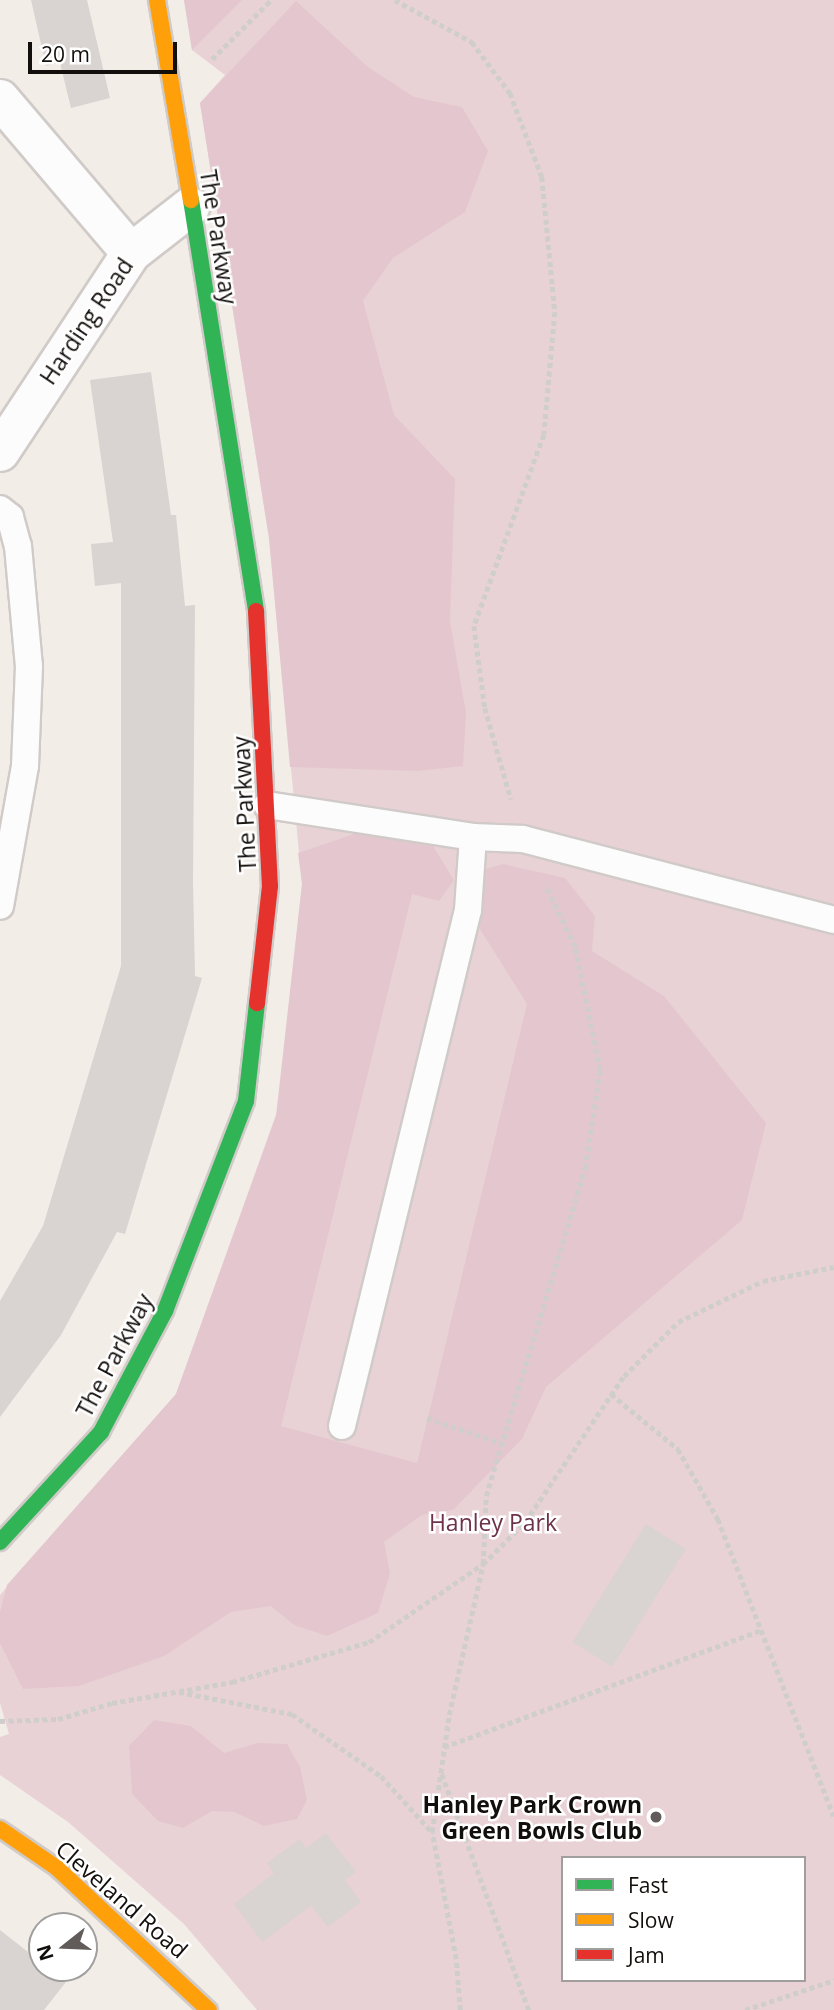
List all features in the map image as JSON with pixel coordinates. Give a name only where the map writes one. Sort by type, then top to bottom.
[{"type":"street","name":"The Parkway","points":[[0,1542],[101,1432],[165,1311],[246,1101],[270,886],[260,640],[248,541],[157,0]]},
{"type":"street","points":[[0,99],[131,253]]},
{"type":"street","name":"Harding Road","points":[[0,452],[131,253],[190,207]]},
{"type":"street","name":"Cleveland Road","points":[[0,1829],[57,1868],[209,2010]]},
{"type":"lane","points":[[0,509],[10,517],[18,546],[29,666],[25,766],[0,906]]},
{"type":"lane","points":[[267,805],[473,837],[523,839],[834,920]]},
{"type":"lane","points":[[342,1426],[468,910],[473,837]]},
{"type":"path","points":[[176,103],[198,74],[271,0]]},
{"type":"path","points":[[395,0],[472,42],[510,93],[542,177],[555,312],[544,435],[474,626],[485,708],[523,839],[575,947],[600,1070],[585,1168],[486,1496],[483,1564],[444,1747],[432,1832],[456,1959],[460,2010]]},
{"type":"path","points":[[0,1721],[58,1720],[174,1691],[232,1682],[369,1642],[483,1564],[525,1522],[611,1394],[678,1322],[763,1281],[834,1267]]},
{"type":"path","points":[[611,1394],[678,1449],[718,1519],[834,1816]]},
{"type":"path","points":[[428,1418],[503,1444]]},
{"type":"path","points":[[444,1747],[762,1630]]},
{"type":"path","points":[[174,1691],[292,1714],[381,1776],[432,1832]]},
{"type":"path","points":[[441,1772],[529,2010]]},
{"type":"path","points":[[745,2010],[834,1980]]},
{"type":"green space","name":"Hanley Park","points":[[184,0],[834,0],[834,2010],[257,2010],[184,1924],[68,1822],[0,1775],[0,1737],[9,1734],[0,1703],[0,1595],[176,1394],[278,1109],[302,884],[269,538],[200,103],[225,75],[192,50]]},
{"type":"shaded area","points":[[184,0],[242,0],[192,50]]},
{"type":"shaded area","points":[[296,1],[368,67],[414,97],[462,107],[488,151],[465,212],[393,258],[363,301],[394,415],[455,479],[450,621],[466,713],[463,766],[418,771],[290,767],[269,538],[200,103]]},
{"type":"shaded area","points":[[366,830],[431,843],[454,880],[439,901],[412,894],[281,1426],[417,1463],[527,1004],[468,910],[471,873],[503,864],[565,878],[595,916],[592,951],[664,996],[766,1123],[742,1220],[546,1387],[522,1439],[453,1510],[422,1515],[384,1542],[390,1573],[378,1613],[327,1636],[294,1625],[271,1606],[231,1612],[164,1656],[79,1686],[23,1689],[0,1643],[0,1612],[7,1585],[176,1394],[276,1116],[302,884],[298,853]]},
{"type":"shaded area","points":[[154,1720],[191,1726],[224,1753],[258,1743],[287,1744],[300,1767],[307,1800],[297,1819],[264,1826],[234,1812],[212,1811],[183,1828],[158,1821],[132,1794],[129,1746]]},
{"type":"building","points":[[31,0],[87,0],[110,98],[71,108],[60,63],[46,66]]},
{"type":"building","points":[[151,372],[171,515],[176,515],[185,606],[195,605],[193,883],[195,976],[202,978],[125,1234],[117,1232],[61,1335],[0,1417],[0,1301],[43,1226],[121,966],[121,583],[95,586],[91,544],[113,542],[90,380]]},
{"type":"building","points":[[646,1524],[686,1549],[612,1667],[572,1642]]},
{"type":"building","points":[[326,1833],[356,1872],[345,1880],[361,1902],[328,1927],[311,1906],[262,1942],[234,1904],[274,1873],[267,1863],[300,1839],[306,1848]]},
{"type":"building","points":[[0,1930],[28,1952],[28,1982],[66,1982],[44,2010],[0,2010]]},
{"type":"traffic: fast","points":[[191,200],[256,611]]},
{"type":"traffic: fast","points":[[0,1542],[101,1432],[165,1311],[246,1101],[257,1003]]},
{"type":"traffic: slow","points":[[157,0],[191,200]]},
{"type":"traffic: slow","points":[[0,1829],[57,1868],[209,2010]]},
{"type":"traffic: jam","points":[[256,611],[270,886],[257,1003]]},
{"type":"place","name":"Hanley Park Crown Green Bowls Club","points":[[656,1817]]}]
